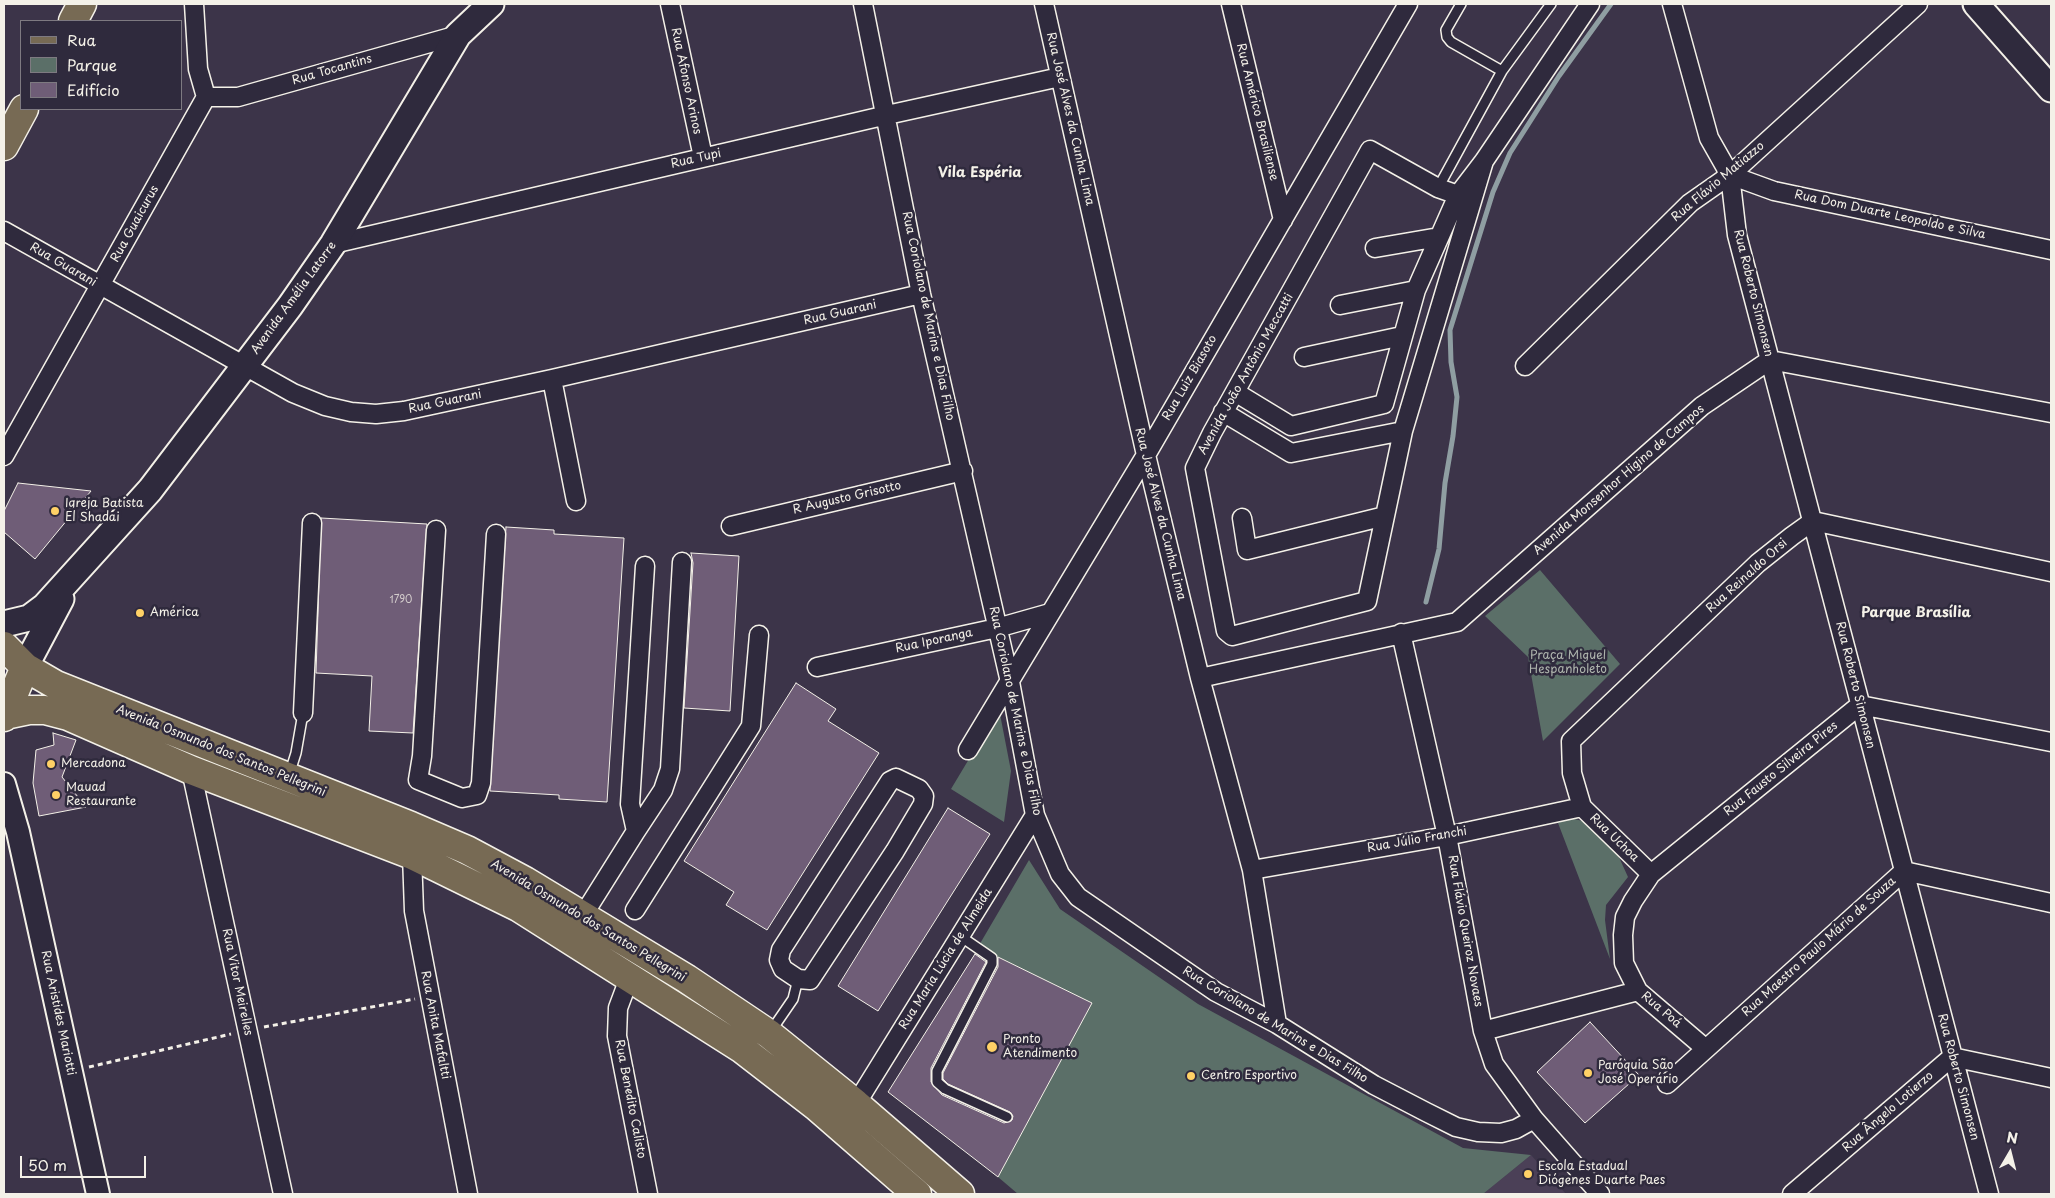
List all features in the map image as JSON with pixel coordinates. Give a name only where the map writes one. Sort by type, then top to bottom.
[{"type":"main road","points":[[74,20],[82,4]]},
{"type":"main road","name":"Avenida Amélia Latorre","points":[[10,647],[29,618],[45,606],[150,490],[290,306],[333,244],[458,34],[491,4]]},
{"type":"main road","points":[[1976,4],[2051,89]]},
{"type":"main road","points":[[4,146],[23,110]]},
{"type":"main road","name":"Avenida Amélia Latorre","points":[[10,647],[73,575]]},
{"type":"main road","points":[[4,716],[10,647]]},
{"type":"main road","name":"Avenida Osmundo dos Santos Pellegrini","points":[[10,647],[56,685],[411,826],[467,850],[525,881],[686,980],[768,1034],[856,1104],[960,1194]]},
{"type":"main road","name":"Avenida Osmundo dos Santos Pellegrini","points":[[4,716],[29,710],[45,710],[68,716],[191,770],[412,856],[518,907],[630,976],[742,1049],[817,1107],[917,1194]]},
{"type":"main road","points":[[191,770],[207,758],[230,753]]},
{"type":"street","points":[[194,4],[198,69],[206,97]]},
{"type":"street","name":"Rua Afonso Arinos","points":[[670,4],[703,158]]},
{"type":"street","name":"Rua Coriolano de Marins e Dias Filho","points":[[863,4],[887,115],[921,294],[1010,682],[1036,815],[1060,874],[1078,897],[1216,992],[1277,1024],[1374,1085],[1456,1127],[1478,1132],[1501,1133],[1516,1129],[1534,1119]]},
{"type":"street","name":"Rua José Alves da Cunha Lima","points":[[1044,4],[1146,455],[1200,678],[1252,870],[1277,1024]]},
{"type":"street","name":"Rua Américo Brasiliense","points":[[1231,4],[1283,220]]},
{"type":"street","name":"Rua Luiz Biasoto","points":[[968,750],[1146,455],[1408,4]]},
{"type":"street","points":[[1223,412],[1291,454],[1403,431],[1384,404],[1416,290],[1439,237],[1458,195],[1484,161],[1590,4]]},
{"type":"street","points":[[1672,4],[1710,138],[1730,175]]},
{"type":"street","name":"Rua Flávio Matiazzo","points":[[1525,366],[1690,203],[1730,175],[1918,4]]},
{"type":"street","name":"Rua Tocantins","points":[[206,97],[238,98],[458,34]]},
{"type":"street","name":"Rua Tupi","points":[[333,244],[887,115],[1060,77]]},
{"type":"street","name":"Rua Guaicurus","points":[[4,456],[206,97]]},
{"type":"street","name":"Avenida João Antônio Meccatti","points":[[1458,195],[1438,188],[1370,150],[1223,412],[1194,468],[1226,631],[1232,636],[1367,601],[1403,431],[1484,161]]},
{"type":"street","name":"Rua Dom Duarte Leopoldo e Silva","points":[[1730,175],[1774,190],[2051,250]]},
{"type":"street","name":"Rua Roberto Simonsen","points":[[1730,175],[1737,235],[1989,1194]]},
{"type":"street","name":"Rua Guarani","points":[[4,231],[100,287],[293,393],[325,406],[351,412],[376,414],[404,411],[552,379],[921,294]]},
{"type":"street","points":[[1375,248],[1439,237]]},
{"type":"street","points":[[1340,305],[1416,290]]},
{"type":"street","points":[[1304,357],[1402,336]]},
{"type":"street","points":[[1770,360],[2051,414]]},
{"type":"street","name":"Avenida Monsenhor Higino de Campos","points":[[1200,678],[1457,622],[1702,406],[1770,360]]},
{"type":"street","points":[[552,379],[576,501]]},
{"type":"street","points":[[1235,392],[1291,426],[1384,404]]},
{"type":"street","name":"R Augusto Grisotto","points":[[731,526],[963,471]]},
{"type":"street","points":[[1242,518],[1247,550],[1385,516]]},
{"type":"street","points":[[1813,521],[2051,572]]},
{"type":"street","name":"Rua Reinaldo Orsi","points":[[1571,741],[1758,563],[1813,521]]},
{"type":"street","points":[[303,713],[312,523]]},
{"type":"street","points":[[436,530],[422,756],[418,780],[462,798],[476,795],[480,790],[496,534]]},
{"type":"street","points":[[582,917],[663,790],[670,769],[682,562]]},
{"type":"street","points":[[636,831],[630,804],[645,566]]},
{"type":"street","name":"Rua Iporanga","points":[[817,667],[998,628],[1050,614]]},
{"type":"street","name":"Rua Flávio Queiroz Novaes","points":[[1401,633],[1447,836],[1483,1031],[1494,1064],[1534,1119],[1600,1194]]},
{"type":"street","points":[[635,910],[751,726],[759,635]]},
{"type":"street","points":[[1860,705],[2051,742]]},
{"type":"street","name":"Rua Fausto Silveira Pires","points":[[1623,935],[1625,917],[1651,874],[1860,705]]},
{"type":"street","name":"Rua Uchoa","points":[[1571,741],[1572,773],[1582,807],[1651,874]]},
{"type":"street","name":"Rua Vitor Meirelles","points":[[191,770],[284,1194]]},
{"type":"street","points":[[896,778],[919,789],[924,796],[923,804],[895,851],[810,980],[798,979],[783,969],[779,960],[781,950],[890,781],[896,778]]},
{"type":"street","name":"Rua Aristides Mariotti","points":[[4,784],[11,824],[98,1194]]},
{"type":"street","name":"Rua Júlio Franchi","points":[[1252,870],[1447,836],[1582,807]]},
{"type":"street","name":"Rua Maria Lúcia de Almeida","points":[[856,1104],[1036,815]]},
{"type":"street","name":"Rua Anita Mafaltti","points":[[412,856],[414,911],[468,1194]]},
{"type":"street","name":"Rua Maestro Paulo Mário de Souza","points":[[1667,1084],[1904,871],[2051,903]]},
{"type":"street","name":"Rua Poá","points":[[1623,935],[1624,962],[1638,991],[1706,1049]]},
{"type":"street","name":"Rua Benedito Calisto","points":[[630,976],[618,1008],[617,1036],[648,1194]]},
{"type":"street","points":[[1483,1031],[1638,991]]},
{"type":"street","points":[[1952,1057],[2051,1078]]},
{"type":"street","name":"Rua Ângelo Lotierzo","points":[[1792,1194],[1952,1057]]},
{"type":"lane","points":[[1460,4],[1446,30],[1447,37],[1451,42],[1502,71]]},
{"type":"lane","points":[[1438,188],[1502,71],[1551,4]]},
{"type":"lane","points":[[288,778],[296,753],[303,713]]},
{"type":"lane","points":[[960,936],[992,958],[992,964],[937,1071],[937,1082],[945,1089],[1007,1117]]},
{"type":"lane","points":[[768,1034],[793,999],[798,979]]},
{"type":"shaded area","name":"Escola Estadual Diógenes Duarte Paes","points":[[1531,1155],[1566,1194],[1483,1194]]},
{"type":"green space","name":"Praça Miguel Hespanholeto","points":[[1540,570],[1620,664],[1543,741],[1528,657],[1485,616]]},
{"type":"green space","points":[[999,709],[1011,771],[1004,822],[951,789]]},
{"type":"green space","points":[[1571,818],[1586,822],[1602,833],[1618,855],[1628,877],[1606,905],[1605,920],[1610,959],[1558,823]]},
{"type":"green space","name":"Centro Esportivo","points":[[1029,860],[1060,909],[1198,1004],[1463,1148],[1531,1155],[1483,1194],[1018,1194],[998,1177],[1091,1003],[978,947]]},
{"type":"building","points":[[18,483],[91,491],[35,559],[4,532],[4,511]]},
{"type":"building","points":[[321,518],[427,524],[413,733],[369,731],[372,676],[316,673]]},
{"type":"building","points":[[506,527],[554,530],[554,534],[624,538],[607,802],[559,799],[559,795],[490,791]]},
{"type":"building","points":[[691,553],[739,556],[730,711],[684,708],[693,563]]},
{"type":"building","points":[[796,683],[836,709],[828,721],[879,753],[767,930],[726,905],[734,892],[684,861]]},
{"type":"building","points":[[53,733],[76,740],[62,777],[86,807],[39,816],[33,783],[36,750],[54,745]]},
{"type":"building","points":[[948,808],[990,834],[878,1011],[838,986]]},
{"type":"building","name":"Pronto Atendimento","points":[[975,954],[986,962],[931,1068],[931,1082],[942,1095],[1004,1123],[1012,1120],[1013,1116],[1010,1112],[948,1084],[943,1079],[943,1073],[998,967],[998,957],[1092,1003],[998,1177],[888,1092]]},
{"type":"building","name":"Paróquia São José Operário","points":[[1590,1022],[1639,1075],[1585,1123],[1537,1072]]},
{"type":"waterway","points":[[1426,602],[1439,549],[1445,483],[1457,397],[1451,362],[1450,330],[1493,192],[1510,153],[1559,76],[1611,4]]},
{"type":"place","name":"Igreja Batista El Shadai","points":[[55,511]]},
{"type":"place","name":"América","points":[[140,613]]},
{"type":"place","name":"Mercadona","points":[[51,764]]},
{"type":"place","name":"Mauad Restaurante","points":[[56,795]]},
{"type":"place","name":"Pronto Atendimento","points":[[992,1047]]},
{"type":"place","name":"Paróquia São José Operário","points":[[1588,1073]]},
{"type":"place","name":"Centro Esportivo","points":[[1191,1076]]},
{"type":"place","name":"Escola Estadual Diógenes Duarte Paes","points":[[1528,1174]]},
{"type":"district","name":"Vila Espéria","points":[[980,173]]},
{"type":"district","name":"Parque Brasília","points":[[1916,613]]}]
